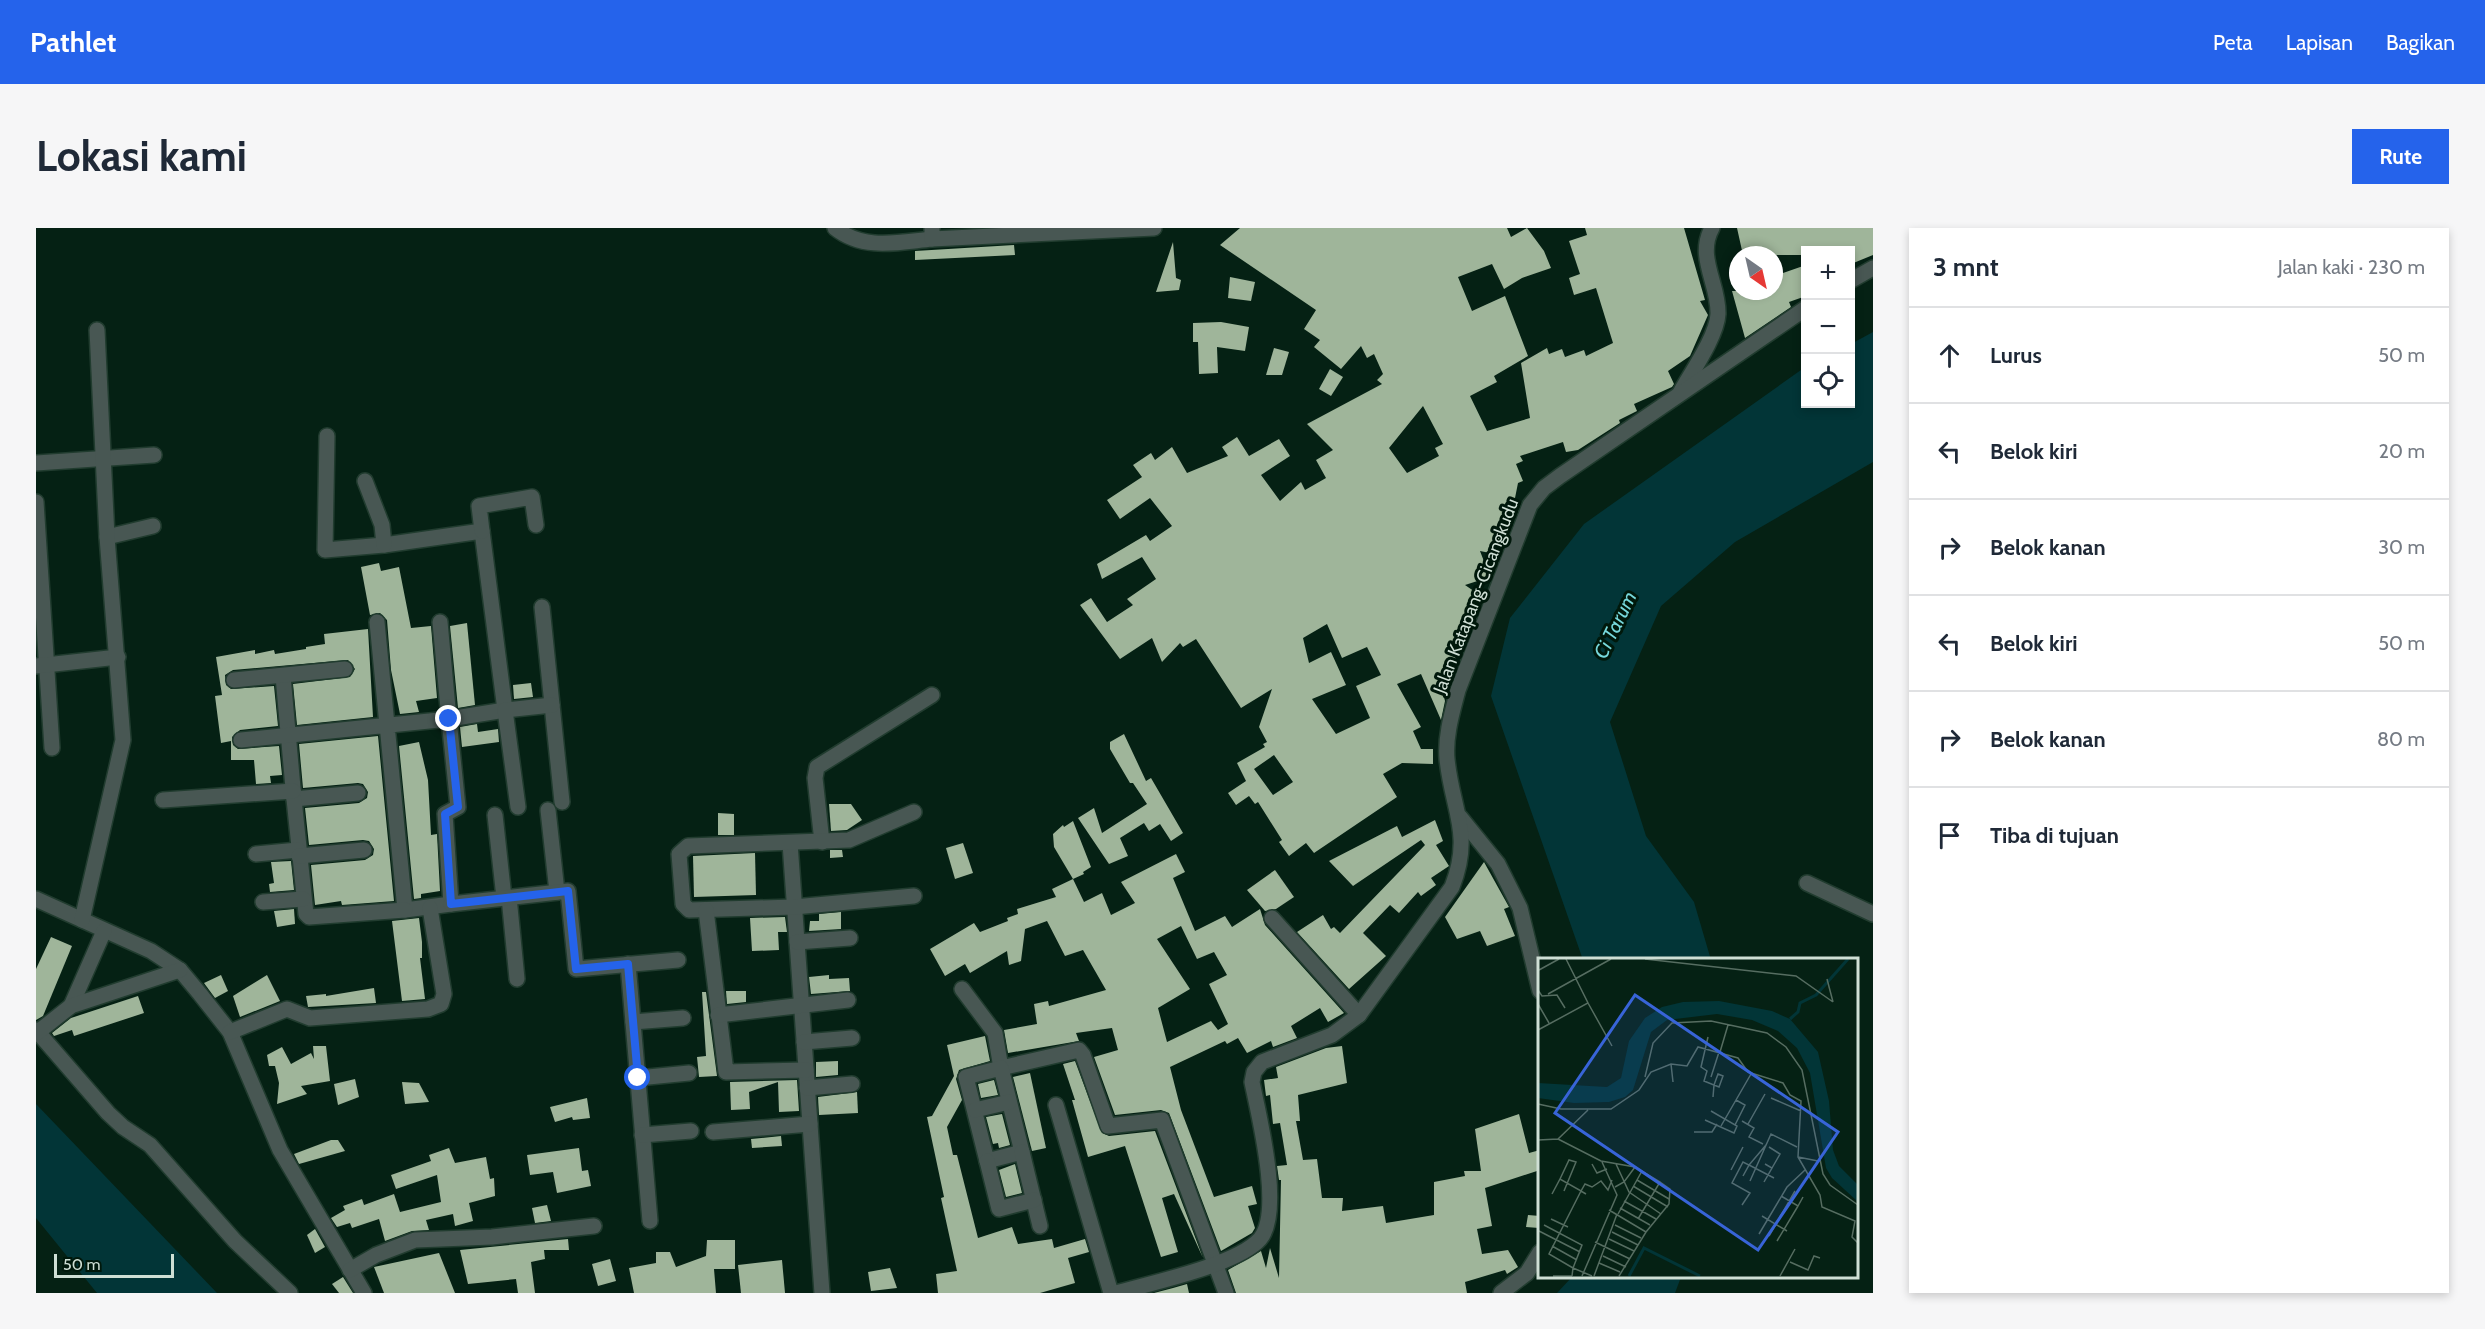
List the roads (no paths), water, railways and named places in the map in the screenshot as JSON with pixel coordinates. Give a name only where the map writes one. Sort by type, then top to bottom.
[{"type":"street","points":[[835,228],[855,240],[874,244],[932,233],[1152,228]]},
{"type":"street","name":"Jalan Katapang-Cicangkudu","points":[[1113,1293],[1234,1257],[1260,1239],[1269,1215],[1269,1182],[1252,1082],[1254,1072],[1262,1062],[1332,1035],[1359,1015],[1452,887],[1460,869],[1462,848],[1460,817],[1447,760],[1450,718],[1458,690],[1530,505],[1544,488],[1560,476],[1678,396],[1712,333],[1718,316],[1705,250],[1712,228]]},
{"type":"street","points":[[1855,279],[1873,268]]},
{"type":"street","points":[[1678,396],[1801,311]]},
{"type":"street","points":[[82,920],[121,760],[123,740],[107,537],[97,330]]},
{"type":"street","points":[[327,436],[325,550],[384,545],[482,531]]},
{"type":"street","points":[[36,463],[154,455]]},
{"type":"street","points":[[365,481],[382,525],[384,545]]},
{"type":"street","points":[[518,807],[479,506],[532,497],[536,525]]},
{"type":"street","points":[[36,502],[41,666],[52,748]]},
{"type":"street","points":[[107,537],[153,526]]},
{"type":"street","points":[[542,607],[562,802]]},
{"type":"street","points":[[377,622],[385,727],[405,910]]},
{"type":"street","points":[[440,622],[458,807],[445,814],[451,904]]},
{"type":"street","points":[[41,666],[118,657]]},
{"type":"street","points":[[234,680],[345,669]]},
{"type":"street","points":[[284,676],[303,911],[309,917],[430,908],[568,891],[576,969],[678,960]]},
{"type":"street","points":[[822,842],[815,778],[817,767],[932,695]]},
{"type":"street","points":[[241,740],[385,727],[552,705]]},
{"type":"street","points":[[163,800],[358,793]]},
{"type":"street","points":[[548,810],[557,892]]},
{"type":"street","points":[[914,812],[860,837],[822,842],[683,848],[679,854],[684,907],[689,910],[794,907],[914,896]]},
{"type":"street","points":[[495,815],[517,979]]},
{"type":"street","points":[[1460,817],[1498,864],[1520,908],[1538,983]]},
{"type":"street","points":[[790,843],[822,1293]]},
{"type":"street","points":[[256,854],[364,850]]},
{"type":"street","points":[[1807,883],[1873,914]]},
{"type":"street","points":[[263,902],[303,898]]},
{"type":"street","points":[[36,899],[151,951],[180,970],[230,1032],[280,1150],[364,1293]]},
{"type":"street","points":[[230,1032],[287,1009],[310,1018],[428,1009],[441,1004],[444,994],[430,908]]},
{"type":"street","points":[[706,910],[718,1015],[728,1073],[806,1070]]},
{"type":"street","points":[[1272,918],[1359,1015]]},
{"type":"street","points":[[71,1006],[104,931]]},
{"type":"street","points":[[797,942],[850,938]]},
{"type":"street","points":[[628,964],[650,1221]]},
{"type":"street","points":[[180,970],[71,1006],[37,1031],[108,1113],[123,1127],[150,1145],[235,1241],[290,1293]]},
{"type":"street","points":[[962,990],[995,1033],[1000,1068],[1040,1226]]},
{"type":"street","points":[[718,1015],[848,1000]]},
{"type":"street","points":[[633,1022],[683,1018]]},
{"type":"street","points":[[804,1042],[852,1038]]},
{"type":"street","points":[[1034,1200],[999,1209],[966,1077],[1079,1050],[1083,1054],[1108,1126],[1162,1120],[1226,1293]]},
{"type":"street","points":[[638,1078],[689,1073]]},
{"type":"street","points":[[807,1088],[852,1084]]},
{"type":"street","points":[[975,1110],[1009,1102]]},
{"type":"street","points":[[1056,1106],[1113,1293]]},
{"type":"street","points":[[713,1132],[810,1124]]},
{"type":"street","points":[[642,1135],[691,1131]]},
{"type":"street","points":[[987,1161],[1022,1152]]},
{"type":"street","points":[[350,1270],[376,1255],[415,1240],[492,1237],[594,1226]]},
{"type":"street","points":[[1501,1293],[1527,1273],[1538,1255]]},
{"type":"water","name":"Ci Tarum","points":[[1873,332],[1873,462],[1735,542],[1661,606],[1610,722],[1646,836],[1694,902],[1710,958],[1582,958],[1491,696],[1510,618],[1584,524],[1801,370],[1801,408],[1855,408],[1855,342]]},
{"type":"water","points":[[36,1104],[217,1293],[97,1293],[36,1218]]},
{"type":"water","points":[[1571,1278],[1681,1278],[1675,1293],[1557,1293]]}]
